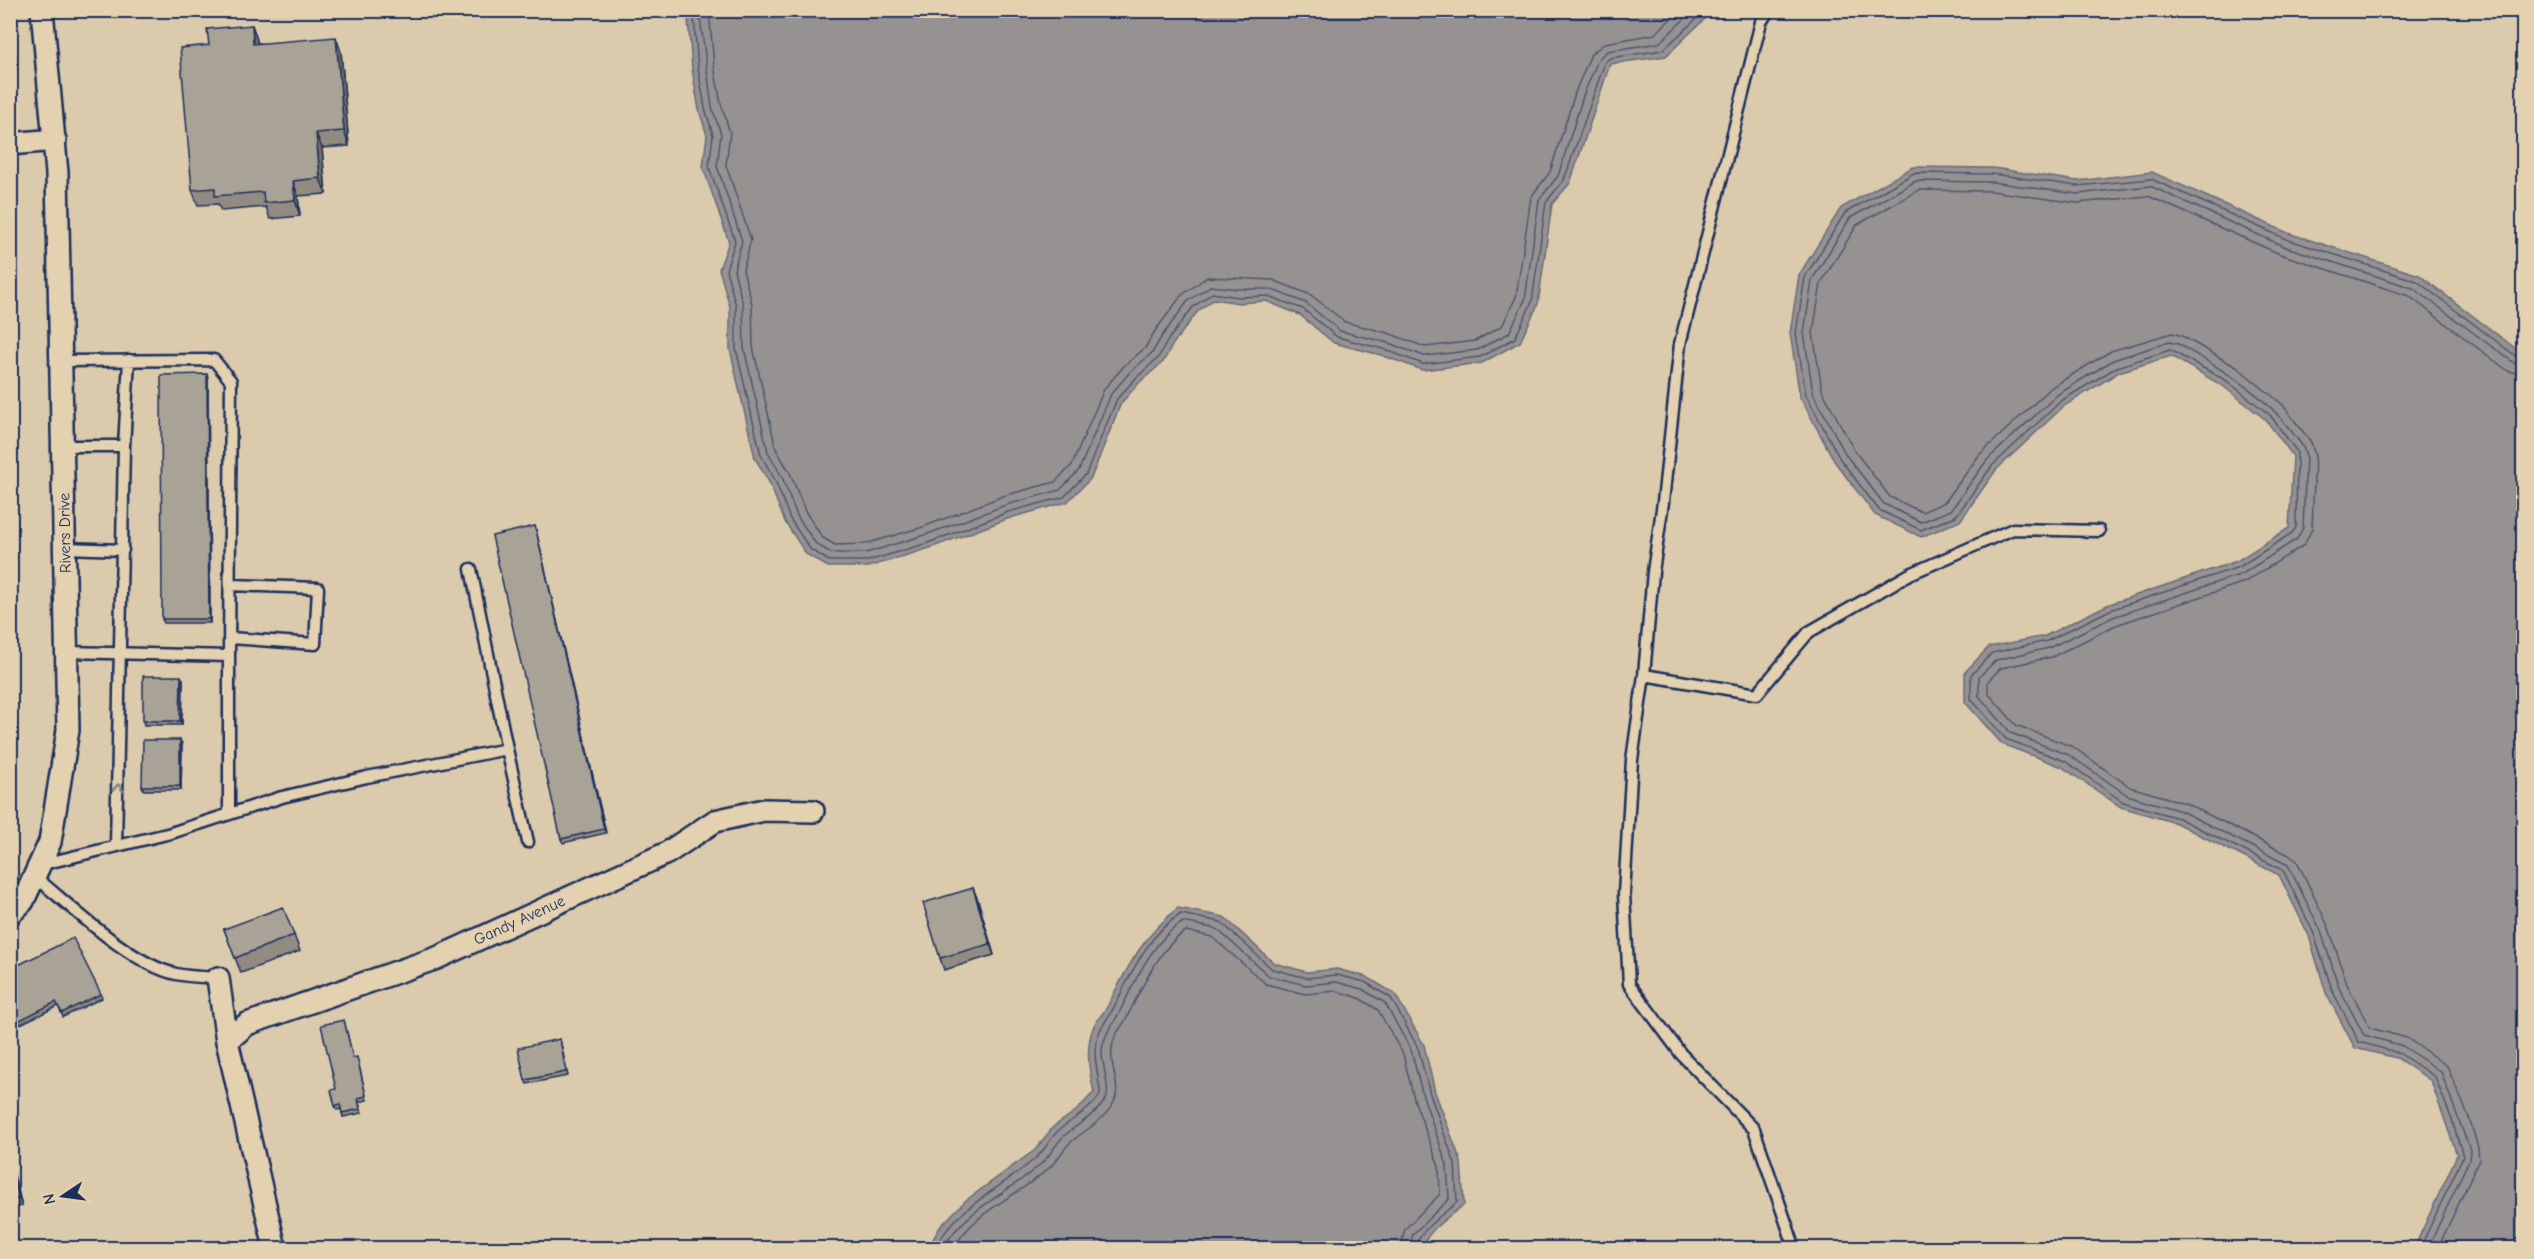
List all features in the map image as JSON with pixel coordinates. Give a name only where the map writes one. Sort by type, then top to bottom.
[{"type":"street","name":"Rivers Drive","points":[[10,914],[22,901],[50,842],[68,730],[57,173],[42,10]]},
{"type":"street","points":[[10,144],[55,140]]},
{"type":"street","name":"Gandy Avenue","points":[[227,1041],[248,1024],[437,958],[667,853],[715,820],[764,810],[813,811]]},
{"type":"street","points":[[218,978],[227,1041],[275,1248]]},
{"type":"lane","points":[[1769,10],[1761,22],[1680,344],[1664,501],[1653,572],[1644,675],[1632,760],[1624,894],[1629,984],[1681,1054],[1754,1129],[1792,1240],[1791,1248]]},
{"type":"lane","points":[[116,846],[122,653],[124,446],[129,360]]},
{"type":"lane","points":[[62,361],[214,360],[231,381],[229,814]]},
{"type":"lane","points":[[63,446],[124,446]]},
{"type":"lane","points":[[1644,675],[1757,694],[1809,632],[1910,574],[2013,529],[2099,531]]},
{"type":"lane","points":[[65,548],[123,550]]},
{"type":"lane","points":[[471,569],[528,842]]},
{"type":"lane","points":[[230,585],[318,588],[315,644],[230,638]]},
{"type":"lane","points":[[67,652],[230,656]]},
{"type":"lane","points":[[36,871],[116,846],[171,833],[282,797],[507,749]]},
{"type":"lane","points":[[36,871],[120,945],[154,965],[175,974],[218,978]]},
{"type":"water","points":[[683,11],[1713,11],[1666,56],[1610,64],[1570,183],[1552,204],[1538,304],[1520,342],[1482,363],[1422,370],[1381,355],[1334,343],[1300,315],[1266,301],[1239,303],[1214,299],[1198,311],[1173,344],[1163,362],[1121,403],[1091,478],[1067,502],[1010,518],[930,548],[868,567],[828,567],[806,554],[785,522],[769,482],[755,458],[730,349],[730,307],[719,269],[729,242],[703,167],[707,135],[699,110],[692,69],[688,19]]},
{"type":"water","points":[[1913,167],[1993,168],[2077,181],[2152,172],[2288,233],[2419,275],[2523,354],[2523,1248],[2414,1248],[2457,1155],[2431,1081],[2397,1058],[2355,1048],[2326,993],[2309,936],[2279,875],[2176,823],[2121,807],[2062,767],[2002,744],[1965,702],[1965,672],[1989,647],[2045,636],[2107,605],[2237,561],[2289,528],[2293,456],[2266,420],[2223,386],[2171,356],[2119,372],[2064,406],[1996,470],[1960,521],[1921,537],[1875,515],[1835,462],[1800,397],[1790,333],[1799,275],[1841,208]]},
{"type":"water","points":[[1178,908],[1224,917],[1274,963],[1307,972],[1337,969],[1367,977],[1395,994],[1424,1045],[1435,1092],[1461,1162],[1464,1205],[1434,1230],[1422,1248],[928,1248],[940,1227],[965,1201],[1035,1150],[1053,1127],[1077,1110],[1094,1092],[1088,1052],[1094,1025],[1106,1009],[1145,942]]},
{"type":"building","points":[[252,25],[253,44],[336,37],[344,131],[316,133],[320,178],[293,181],[295,200],[264,203],[263,192],[215,196],[215,188],[192,190],[180,48],[209,45],[207,29]]},
{"type":"building","points":[[207,374],[209,619],[162,619],[161,375]]},
{"type":"building","points":[[535,526],[604,829],[561,839],[492,536]]},
{"type":"building","points":[[143,676],[181,676],[180,721],[143,721]]},
{"type":"building","points":[[143,740],[180,740],[180,786],[142,786]]},
{"type":"building","points":[[973,888],[990,944],[940,958],[923,903]]},
{"type":"building","points":[[283,907],[294,935],[235,958],[224,929]]},
{"type":"building","points":[[73,938],[101,994],[62,1013],[56,1002],[10,1025],[10,969]]},
{"type":"building","points":[[344,1020],[353,1058],[357,1057],[366,1096],[358,1098],[360,1109],[342,1113],[340,1104],[335,1106],[331,1090],[336,1089],[321,1025]]},
{"type":"building","points":[[560,1039],[566,1072],[525,1080],[518,1048]]},
{"type":"building","points":[[10,1165],[19,1198],[10,1201]]}]
